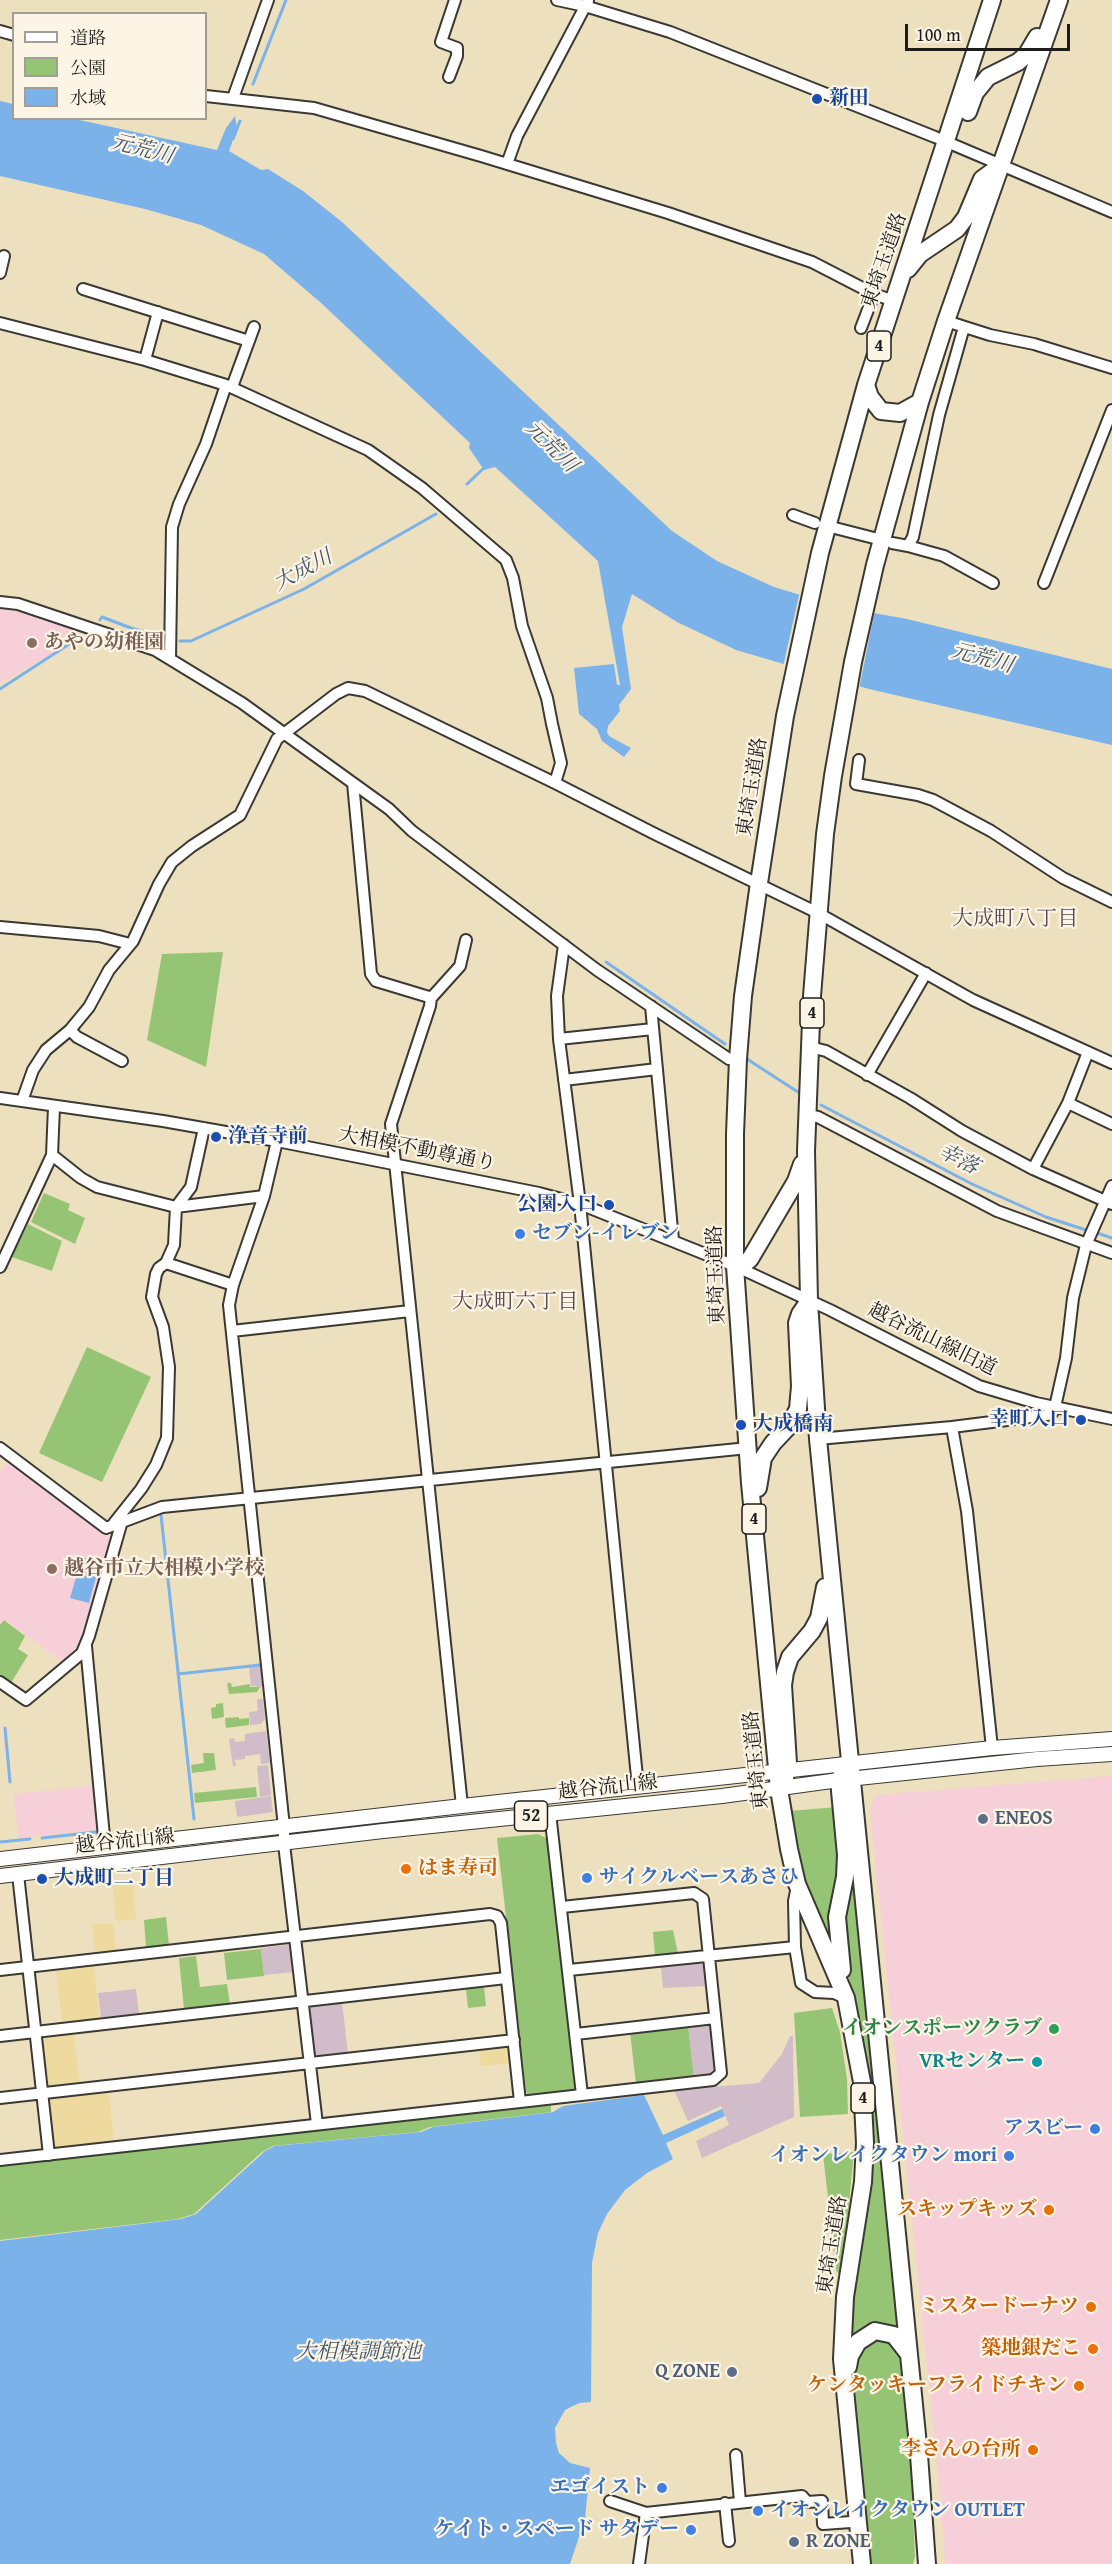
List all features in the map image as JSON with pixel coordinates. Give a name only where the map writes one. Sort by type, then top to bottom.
[{"type":"highway","name":"東埼玉道路","points":[[862,2564],[846,2419],[842,2359],[850,2264],[861,2201],[865,2143],[862,2082],[846,1998],[797,1884],[789,1849],[755,1529],[735,1266],[735,1134],[738,1059],[743,996],[785,716],[820,553],[866,385],[992,0]]},
{"type":"highway","name":"4","points":[[947,142],[964,122],[981,85],[988,77],[1018,62],[1027,54],[1058,0]]},
{"type":"highway","name":"4","points":[[927,2564],[910,2356],[847,1774],[818,1440],[809,1301],[806,1151],[810,1047],[825,834],[841,726],[875,565],[920,402],[946,321],[1058,0]]},
{"type":"highway","name":"4","points":[[899,284],[920,254],[957,229],[966,217],[982,179],[1000,165]]},
{"type":"highway","name":"4","points":[[866,385],[870,397],[881,411],[900,413],[920,402]]},
{"type":"highway","points":[[735,1266],[744,1264],[755,1250],[796,1181],[806,1151]]},
{"type":"highway","name":"4","points":[[755,1529],[759,1475],[763,1458],[772,1443],[789,1426],[798,1409],[800,1386],[797,1323],[809,1301]]},
{"type":"highway","name":"4","points":[[781,1777],[784,1672],[798,1645],[812,1631],[819,1618],[824,1603],[828,1554]]},
{"type":"highway","name":"4","points":[[846,1998],[837,1930],[846,1855],[847,1774]]},
{"type":"highway","name":"4","points":[[846,2419],[850,2356],[864,2336],[875,2331],[887,2332],[900,2340],[910,2356]]},
{"type":"highway","name":"4","points":[[919,2564],[919,2518],[923,2497]]},
{"type":"main road","name":"越谷流山線","points":[[0,1876],[550,1814],[781,1777],[847,1774],[992,1748],[1112,1739]]},
{"type":"main road","name":"越谷流山線","points":[[0,1859],[638,1787],[1112,1754]]},
{"type":"street","points":[[233,98],[268,0]]},
{"type":"street","points":[[449,77],[457,56],[457,48],[441,42],[455,0]]},
{"type":"street","points":[[557,0],[587,3],[670,32],[947,142],[1112,212]]},
{"type":"street","points":[[507,164],[517,136],[587,3]]},
{"type":"street","points":[[207,96],[314,108],[507,164],[688,219],[812,262],[874,294],[894,301]]},
{"type":"street","points":[[0,273],[4,255]]},
{"type":"street","points":[[83,289],[249,341]]},
{"type":"street","points":[[861,328],[874,294]]},
{"type":"street","points":[[145,360],[158,312]]},
{"type":"street","points":[[946,321],[1034,344],[1112,368]]},
{"type":"street","points":[[0,323],[145,360],[229,386],[368,450],[422,488],[506,560],[513,578],[522,626],[549,707],[561,763],[555,783]]},
{"type":"street","points":[[170,659],[172,527],[179,504],[254,327]]},
{"type":"street","points":[[908,546],[913,537],[939,415],[964,327]]},
{"type":"street","points":[[1044,583],[1112,410]]},
{"type":"street","points":[[793,515],[815,523]]},
{"type":"street","points":[[831,527],[874,538]]},
{"type":"street","points":[[892,543],[944,556],[993,583]]},
{"type":"street","points":[[0,602],[18,604],[68,619],[155,650],[170,659],[286,732],[564,945],[729,1059],[738,1059]]},
{"type":"street","points":[[22,1101],[33,1070],[46,1050],[70,1030],[89,1007],[109,970],[130,944],[168,868],[192,846],[240,815],[277,739],[336,694],[348,688],[358,688],[759,883],[818,913],[974,1000],[1112,1063]]},
{"type":"street","points":[[859,760],[856,784],[918,795],[933,801],[991,831],[1063,878],[1112,902]]},
{"type":"street","points":[[353,783],[371,974],[376,981],[431,997]]},
{"type":"street","points":[[0,927],[99,936],[130,944]]},
{"type":"street","points":[[462,1806],[391,1124],[431,997],[460,966],[466,940]]},
{"type":"street","points":[[564,945],[557,996],[559,1039],[580,1204],[638,1787]]},
{"type":"street","points":[[867,1075],[926,973]]},
{"type":"street","points":[[651,1006],[673,1240]]},
{"type":"street","points":[[559,1039],[653,1029]]},
{"type":"street","points":[[70,1030],[77,1037],[123,1061]]},
{"type":"street","points":[[810,1047],[826,1051],[910,1098],[962,1131],[1033,1169],[1108,1203]]},
{"type":"street","points":[[1033,1169],[1068,1103],[1088,1052]]},
{"type":"street","points":[[564,1080],[657,1069]]},
{"type":"street","name":"大相模不動尊通り","points":[[0,1098],[204,1128],[539,1193],[580,1204],[673,1240],[809,1301]]},
{"type":"street","points":[[1068,1103],[1112,1124]]},
{"type":"street","points":[[0,1267],[52,1155],[54,1107]]},
{"type":"street","points":[[807,1115],[818,1117],[997,1211],[1112,1253]]},
{"type":"street","points":[[110,1528],[141,1489],[156,1465],[167,1438],[169,1367],[163,1327],[152,1298],[156,1274],[159,1268],[166,1263],[174,1245],[176,1207],[191,1187],[204,1128]]},
{"type":"street","points":[[277,1141],[264,1196],[228,1300],[294,1937],[317,2124]]},
{"type":"street","points":[[52,1155],[81,1178],[97,1186],[176,1207],[264,1196]]},
{"type":"street","points":[[818,1440],[1047,1415],[1055,1407],[1066,1358],[1072,1298],[1086,1245],[1108,1203],[1112,1186]]},
{"type":"street","points":[[166,1263],[232,1285]]},
{"type":"street","name":"越谷流山線旧道","points":[[809,1301],[979,1386],[1055,1407],[1112,1419]]},
{"type":"street","points":[[232,1331],[410,1311]]},
{"type":"street","points":[[952,1427],[967,1511],[992,1748]]},
{"type":"street","points":[[0,1448],[91,1519],[110,1528],[122,1521],[162,1507],[748,1448]]},
{"type":"street","points":[[0,1682],[26,1700],[82,1653],[122,1521]]},
{"type":"street","points":[[86,1646],[105,1847]]},
{"type":"street","points":[[550,1814],[582,2096]]},
{"type":"street","points":[[18,1874],[49,2155]]},
{"type":"street","points":[[797,1884],[794,1901],[795,1947],[801,1983],[814,1992],[834,1993],[846,1998]]},
{"type":"street","points":[[0,2160],[582,2096],[713,2080],[721,2073],[703,1899],[694,1893],[562,1907]]},
{"type":"street","points":[[0,1970],[490,1914],[497,1916],[501,1923],[520,2102]]},
{"type":"street","points":[[569,1970],[795,1947]]},
{"type":"street","points":[[0,2036],[506,1978]]},
{"type":"street","points":[[576,2034],[715,2018]]},
{"type":"street","points":[[0,2098],[514,2040]]},
{"type":"street","points":[[736,2455],[741,2502]]},
{"type":"street","points":[[610,2501],[646,2513],[802,2496],[809,2487]]},
{"type":"street","points":[[802,2496],[807,2502],[822,2501],[823,2524],[850,2522]]},
{"type":"street","points":[[725,2503],[729,2541]]},
{"type":"street","points":[[639,2564],[646,2513]]},
{"type":"shaded area","name":"あやの幼稚園","points":[[0,607],[34,613],[73,628],[60,640],[66,646],[0,683]]},
{"type":"shaded area","name":"越谷市立大相模小学校","points":[[7,1462],[109,1536],[111,1541],[80,1649],[64,1663],[4,1619],[0,1624],[0,1471]]},
{"type":"shaded area","points":[[260,1666],[262,1687],[251,1686],[249,1667]]},
{"type":"shaded area","points":[[257,1699],[263,1699],[265,1719],[261,1724],[250,1725],[249,1712],[258,1711]]},
{"type":"shaded area","points":[[266,1731],[270,1763],[261,1764],[260,1754],[235,1760],[236,1766],[233,1766],[229,1739],[234,1738],[235,1742],[245,1741],[245,1734]]},
{"type":"shaded area","points":[[268,1765],[271,1795],[260,1797],[257,1766]]},
{"type":"shaded area","name":"イオンレイクタウン mori","points":[[1112,1776],[1112,2564],[945,2564],[941,2503],[870,1809],[877,1795]]},
{"type":"shaded area","points":[[93,1786],[97,1830],[19,1838],[13,1794]]},
{"type":"shaded area","points":[[271,1796],[273,1812],[237,1817],[235,1801]]},
{"type":"shaded area","points":[[288,1945],[292,1949],[294,1972],[264,1975],[261,1948]]},
{"type":"shaded area","points":[[699,1962],[705,1966],[708,1986],[663,1988],[661,1967]]},
{"type":"shaded area","points":[[136,1989],[139,2013],[101,2018],[98,1993]]},
{"type":"shaded area","points":[[342,2001],[348,2054],[320,2058],[312,2053],[308,2010],[312,2004]]},
{"type":"shaded area","points":[[707,2024],[712,2028],[716,2071],[713,2076],[694,2078],[688,2026]]},
{"type":"shaded area","points":[[790,2036],[793,2036],[794,2117],[702,2158],[696,2141],[729,2125],[721,2106],[688,2121],[674,2090],[759,2083],[782,2054]]},
{"type":"green space","points":[[223,952],[206,1067],[147,1040],[162,954]]},
{"type":"green space","points":[[44,1193],[70,1204],[68,1210],[85,1218],[75,1244],[31,1222]]},
{"type":"green space","points":[[28,1224],[62,1241],[52,1271],[12,1257]]},
{"type":"green space","points":[[87,1347],[151,1377],[102,1482],[39,1453]]},
{"type":"green space","points":[[4,1620],[25,1636],[18,1649],[28,1655],[11,1683],[0,1675],[0,1625]]},
{"type":"green space","points":[[227,1683],[231,1683],[232,1687],[250,1684],[250,1687],[260,1687],[257,1692],[229,1694]]},
{"type":"green space","points":[[223,1703],[224,1717],[212,1719],[211,1708]]},
{"type":"green space","points":[[239,1717],[239,1719],[249,1718],[249,1725],[226,1728],[225,1718]]},
{"type":"green space","points":[[203,1753],[214,1753],[216,1770],[192,1773],[191,1765],[204,1763]]},
{"type":"green space","points":[[256,1787],[257,1797],[195,1803],[194,1793]]},
{"type":"green space","points":[[837,1807],[840,1851],[835,1953],[805,1884],[796,1854],[790,1811]]},
{"type":"green space","points":[[848,1821],[901,2331],[885,2324],[874,2325],[860,2330],[847,2345],[849,2310],[866,2210],[854,2013],[842,1929]]},
{"type":"green space","points":[[538,1834],[548,1839],[575,2090],[530,2097],[526,2092],[497,1838]]},
{"type":"green space","points":[[166,1917],[169,1945],[146,1948],[144,1920]]},
{"type":"green space","points":[[673,1930],[678,1954],[655,1956],[653,1932]]},
{"type":"green space","points":[[261,1949],[264,1976],[227,1980],[224,1953]]},
{"type":"green space","points":[[196,1956],[200,1987],[227,1984],[230,2005],[184,2009],[179,1958]]},
{"type":"green space","points":[[484,1987],[486,2006],[468,2008],[466,1989]]},
{"type":"green space","points":[[832,2008],[840,2032],[847,2079],[848,2114],[800,2117],[794,2013]]},
{"type":"green space","points":[[688,2026],[694,2078],[636,2084],[630,2032]]},
{"type":"green space","points":[[551,2105],[551,2112],[430,2127],[418,2132],[273,2146],[262,2152],[194,2214],[178,2219],[0,2240],[0,2166]]},
{"type":"green space","points":[[854,2152],[839,2274],[836,2270],[823,2154]]},
{"type":"green space","points":[[873,2339],[888,2339],[903,2360],[915,2485],[913,2511],[915,2557],[913,2564],[868,2564],[853,2429],[854,2368],[861,2349]]},
{"type":"sand","points":[[133,1881],[136,1920],[116,1921],[112,1882]]},
{"type":"sand","points":[[113,1923],[116,1951],[95,1954],[92,1925]]},
{"type":"sand","points":[[94,1967],[100,2018],[62,2023],[56,1971]]},
{"type":"sand","points":[[74,2031],[80,2084],[51,2088],[44,2083],[40,2041],[46,2034]]},
{"type":"sand","points":[[504,2046],[512,2052],[513,2063],[481,2066],[479,2048]]},
{"type":"sand","points":[[109,2091],[114,2143],[57,2148],[51,2143],[47,2103],[54,2097]]},
{"type":"water","name":"元荒川","points":[[0,101],[12,104],[12,120],[80,120],[217,150],[226,128],[235,116],[237,128],[229,151],[261,170],[268,169],[303,191],[342,222],[672,531],[717,561],[774,587],[840,607],[907,619],[1112,669],[1112,745],[869,689],[736,650],[677,622],[632,594],[622,627],[631,689],[619,705],[620,711],[608,726],[607,732],[609,736],[631,748],[624,757],[602,741],[597,729],[579,714],[574,668],[614,664],[617,685],[620,685],[598,561],[495,467],[484,470],[469,448],[470,443],[320,302],[264,254],[201,225],[145,209],[0,176]]},
{"type":"water","points":[[82,1557],[100,1563],[89,1603],[70,1598]]},
{"type":"water","name":"大相模調節池","points":[[644,2095],[663,2135],[722,2109],[725,2116],[666,2143],[673,2159],[647,2173],[625,2190],[607,2214],[598,2233],[592,2263],[591,2402],[579,2403],[565,2410],[555,2428],[559,2453],[570,2463],[590,2468],[585,2519],[570,2564],[0,2564],[0,2241],[181,2219],[196,2214],[265,2151],[275,2146],[421,2132],[433,2127],[553,2112],[563,2106]]},
{"type":"pier","points":[[800,591],[841,604],[875,610],[859,689],[783,667]]},
{"type":"waterway","points":[[253,84],[286,0]]},
{"type":"waterway","points":[[233,139],[240,121]]},
{"type":"waterway","points":[[467,484],[485,467]]},
{"type":"waterway","name":"大成川","points":[[180,641],[191,641],[304,589],[436,514]]},
{"type":"waterway","name":"大成川","points":[[100,620],[102,617],[166,638]]},
{"type":"waterway","name":"大成川","points":[[0,689],[80,637]]},
{"type":"waterway","name":"幸落","points":[[606,962],[725,1044]]},
{"type":"waterway","name":"幸落","points":[[747,1059],[801,1094]]},
{"type":"waterway","name":"幸落","points":[[821,1105],[972,1184],[1046,1217],[1086,1230]]},
{"type":"waterway","name":"幸落","points":[[1097,1233],[1112,1238]]},
{"type":"waterway","points":[[161,1515],[194,1819]]},
{"type":"waterway","points":[[178,1674],[260,1665]]},
{"type":"waterway","points":[[5,1728],[10,1782]]},
{"type":"waterway","points":[[42,1838],[96,1832]]},
{"type":"waterway","points":[[0,1842],[30,1839]]},
{"type":"place","name":"新田","points":[[817,99]]},
{"type":"place","name":"あやの幼稚園","points":[[32,643]]},
{"type":"place","name":"浄音寺前","points":[[216,1137]]},
{"type":"place","name":"公園入口","points":[[609,1205]]},
{"type":"place","name":"セブン-イレブン","points":[[520,1234]]},
{"type":"place","name":"幸町入口","points":[[1081,1420]]},
{"type":"place","name":"大成橋南","points":[[741,1425]]},
{"type":"place","name":"越谷市立大相模小学校","points":[[52,1569]]},
{"type":"place","name":"ENEOS","points":[[983,1819]]},
{"type":"place","name":"はま寿司","points":[[406,1869]]},
{"type":"place","name":"サイクルベースあさひ","points":[[587,1878]]},
{"type":"place","name":"大成町二丁目","points":[[42,1879]]},
{"type":"place","name":"イオンスポーツクラブ","points":[[1054,2029]]},
{"type":"place","name":"VRセンター","points":[[1037,2062]]},
{"type":"place","name":"アスビー","points":[[1095,2129]]},
{"type":"place","name":"イオンレイクタウン mori","points":[[1009,2156]]},
{"type":"place","name":"スキップキッズ","points":[[1049,2210]]},
{"type":"place","name":"ミスタードーナツ","points":[[1091,2307]]},
{"type":"place","name":"築地銀だこ","points":[[1093,2349]]},
{"type":"place","name":"Q ZONE","points":[[732,2372]]},
{"type":"place","name":"ケンタッキーフライドチキン","points":[[1079,2386]]},
{"type":"place","name":"李さんの台所","points":[[1033,2450]]},
{"type":"place","name":"エゴイスト","points":[[662,2488]]},
{"type":"place","name":"イオンレイクタウン OUTLET","points":[[758,2511]]},
{"type":"place","name":"ケイト・スペード サタデー","points":[[691,2530]]},
{"type":"place","name":"R ZONE","points":[[794,2542]]},
{"type":"district","name":"大成町八丁目","points":[[1015,920]]},
{"type":"district","name":"大成町六丁目","points":[[515,1303]]}]
